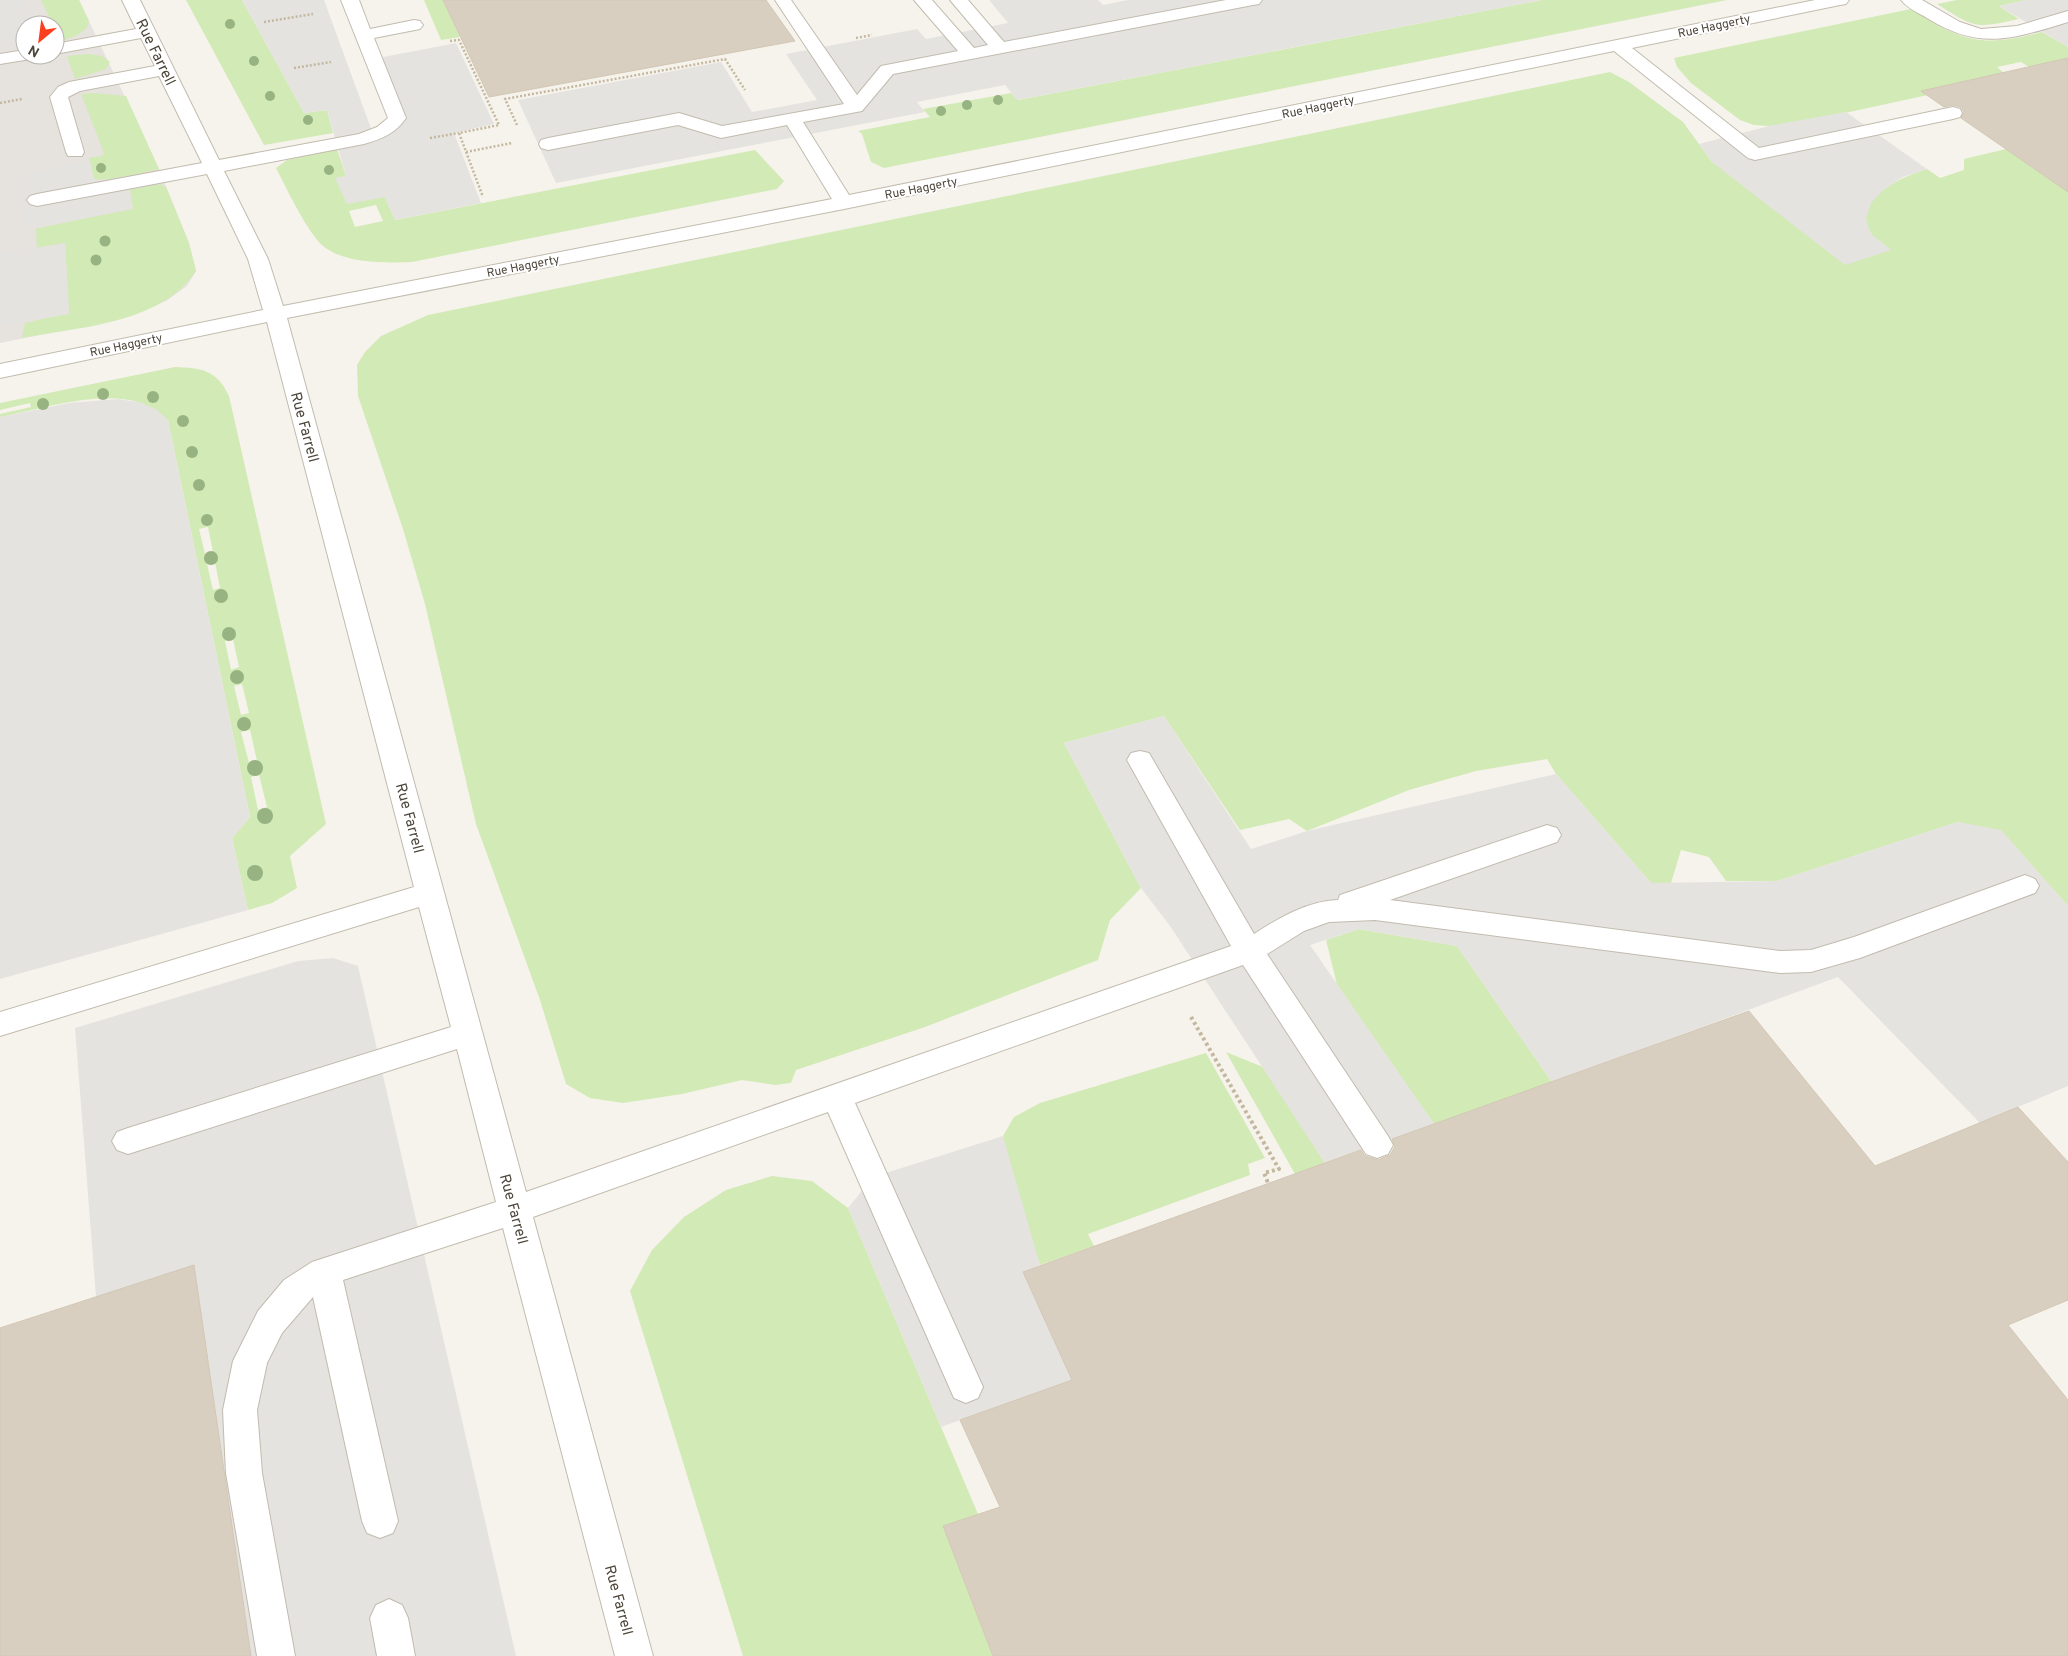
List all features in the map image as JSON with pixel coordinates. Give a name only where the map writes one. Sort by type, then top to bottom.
[{"type":"street","name":"Rue Farrell","points":[[131,0],[258,259],[275,314],[634,1656]]},
{"type":"street","points":[[36,200],[213,168],[368,136],[388,128],[397,118],[350,0]]},
{"type":"street","points":[[923,0],[970,54]]},
{"type":"street","points":[[959,0],[1000,48]]},
{"type":"street","points":[[548,144],[679,119],[721,132],[856,108],[887,70],[1253,0]]},
{"type":"street","name":"Rue Haggerty","points":[[0,371],[275,314],[844,203],[1840,0]]},
{"type":"street","points":[[1910,0],[1947,23],[1979,34],[1998,34],[2068,16]]},
{"type":"street","points":[[783,1],[856,108]]},
{"type":"street","points":[[364,35],[414,24]]},
{"type":"street","points":[[65,47],[147,32]]},
{"type":"street","points":[[1618,45],[1755,154],[1954,113]]},
{"type":"street","points":[[0,59],[15,56]]},
{"type":"street","points":[[75,152],[60,97],[64,91],[75,86],[165,70]]},
{"type":"street","points":[[792,119],[844,203]]},
{"type":"street","points":[[1140,760],[1249,950],[1377,1145]]},
{"type":"street","points":[[276,1656],[244,1472],[240,1410],[250,1361],[270,1322],[296,1290],[324,1272],[514,1210],[1249,950],[1294,923],[1547,835]]},
{"type":"street","points":[[1328,911],[1376,909],[1780,962],[1811,961],[1860,947],[2025,886]]},
{"type":"street","points":[[0,1024],[430,893]]},
{"type":"street","points":[[128,1141],[467,1034]]},
{"type":"street","points":[[836,1096],[966,1387]]},
{"type":"street","points":[[324,1272],[380,1521]]},
{"type":"street","points":[[389,1618],[396,1656]]},
{"type":"path","points":[[264,22],[316,13]]},
{"type":"path","points":[[443,42],[458,40],[499,125],[459,133],[483,196]]},
{"type":"path","points":[[294,68],[332,62]]},
{"type":"path","points":[[500,95],[505,99]]},
{"type":"path","points":[[1213,1052],[1279,1169],[1264,1173],[1268,1184]]},
{"type":"shaded area","points":[[0,0],[79,0],[159,169],[189,243],[196,271],[187,286],[166,301],[115,320],[0,343]]},
{"type":"shaded area","points":[[0,0],[24,0],[29,15],[15,15],[15,45],[0,48]]},
{"type":"shaded area","points":[[242,0],[324,0],[373,134],[394,123],[373,59],[456,43],[494,124],[454,133],[481,203],[395,220],[385,197],[347,204],[335,178],[346,176],[327,110],[304,113]]},
{"type":"shaded area","points":[[989,0],[1098,0],[1103,5],[1128,0],[1542,0],[1017,100],[1005,85],[917,102],[925,112],[556,183],[518,100],[721,62],[752,112],[817,100],[786,54],[917,29],[926,39],[1008,23]]},
{"type":"shaded area","points":[[2026,0],[2068,0],[2068,47],[1999,6]]},
{"type":"shaded area","points":[[1846,112],[1927,169],[1903,177],[1883,190],[1871,203],[1866,218],[1870,233],[1891,250],[1845,265],[1712,162],[1699,144],[1769,126]]},
{"type":"shaded area","points":[[90,161],[94,180],[100,181],[125,176],[133,208],[25,231],[18,175]]},
{"type":"shaded area","points":[[65,243],[69,314],[0,326],[0,254]]},
{"type":"shaded area","points":[[117,399],[139,402],[156,409],[168,420],[250,817],[232,838],[248,910],[0,979],[0,417],[69,403]]},
{"type":"shaded area","points":[[1164,716],[1251,849],[1307,831],[1556,774],[1651,883],[1777,881],[1958,822],[2001,830],[2068,906],[2068,1086],[1980,1123],[1838,977],[1552,1082],[1457,946],[1359,929],[1310,945],[1434,1124],[1325,1163],[1170,926],[1141,888],[1064,743]]},
{"type":"shaded area","points":[[333,958],[358,966],[516,1656],[251,1656],[96,1297],[75,1028],[298,961]]},
{"type":"shaded area","points":[[1003,1136],[1040,1265],[1023,1272],[1072,1380],[941,1427],[848,1208],[873,1177]]},
{"type":"green space","points":[[41,0],[79,0],[89,21],[87,28],[76,36],[65,40],[65,15],[48,15]]},
{"type":"green space","points":[[186,0],[242,0],[304,113],[327,110],[333,133],[264,145]]},
{"type":"green space","points":[[424,0],[443,0],[460,37],[441,40]]},
{"type":"green space","points":[[1542,0],[1727,0],[884,168],[871,162],[862,134],[858,131],[930,117],[923,109],[1011,93],[1018,100]]},
{"type":"green space","points":[[1957,0],[2026,0],[1999,6],[2019,19],[1983,25],[1968,22],[1937,4]]},
{"type":"green space","points":[[1911,9],[1945,29],[1974,39],[2004,40],[2042,32],[2068,47],[2068,58],[2029,67],[2021,62],[1997,67],[2004,73],[1922,91],[1928,95],[1803,122],[1769,126],[1754,125],[1740,120],[1691,83],[1677,67],[1674,58]]},
{"type":"green space","points":[[89,54],[102,56],[110,62],[106,69],[75,79],[67,56]]},
{"type":"green space","points":[[1610,72],[1629,82],[1683,122],[1712,162],[1890,251],[1870,232],[1866,220],[1868,209],[1883,190],[1906,177],[1927,169],[1940,178],[1964,170],[1964,159],[2006,149],[2068,192],[2068,906],[2005,835],[1958,822],[1777,881],[1726,881],[1709,857],[1681,850],[1671,883],[1651,883],[1556,774],[1547,759],[1476,771],[1409,790],[1307,831],[1289,819],[1240,830],[1164,716],[1064,743],[1141,888],[1110,920],[1098,960],[925,1027],[796,1070],[791,1083],[775,1085],[742,1080],[682,1094],[623,1103],[590,1098],[566,1084],[540,1000],[476,824],[425,604],[403,529],[358,396],[357,365],[365,352],[381,336],[428,315]]},
{"type":"green space","points":[[93,93],[126,96],[159,169],[111,180],[94,179],[89,158],[102,156],[104,153],[81,94]]},
{"type":"green space","points":[[337,149],[346,176],[336,178],[385,197],[395,220],[755,150],[784,181],[777,189],[412,262],[377,262],[341,256],[322,245],[297,209],[276,168],[287,160]],"holes":[[[376,205],[383,221],[355,227],[349,211]]]},
{"type":"green space","points":[[160,184],[166,187],[189,243],[196,271],[181,289],[141,313],[93,326],[22,338],[25,323],[69,313],[65,243],[37,248],[36,228],[133,209],[130,190]]},
{"type":"green space","points":[[175,367],[193,368],[208,372],[219,381],[229,396],[326,824],[290,856],[297,888],[272,903],[248,910],[232,838],[250,817],[168,420],[142,403],[123,399],[88,399],[0,417],[0,414],[31,407],[30,403],[0,410],[0,403]],"holes":[[[208,527],[213,552],[205,554],[199,529]],[[215,562],[220,588],[213,590],[207,564]],[[233,639],[239,667],[231,670],[225,641]],[[242,684],[249,713],[241,715],[234,686]],[[250,730],[257,761],[249,763],[241,732]],[[259,775],[267,807],[258,810],[251,777]]]},
{"type":"green space","points":[[1359,929],[1457,946],[1552,1082],[1434,1124],[1337,985],[1326,940]]},
{"type":"green space","points":[[1226,1052],[1263,1067],[1325,1163],[1295,1174]]},
{"type":"green space","points":[[1206,1053],[1265,1158],[1248,1164],[1250,1175],[1088,1234],[1094,1246],[1040,1265],[1011,1179],[1003,1136],[1014,1117],[1040,1103]]},
{"type":"green space","points":[[772,1176],[812,1181],[848,1208],[978,1514],[943,1527],[993,1656],[743,1656],[630,1291],[652,1250],[684,1217],[726,1190]]},
{"type":"building","points":[[443,0],[766,0],[795,41],[489,97]]},
{"type":"building","points":[[2068,58],[2068,192],[1961,118],[1964,112],[1961,107],[1953,105],[1944,107],[1921,91]]},
{"type":"building","points":[[1749,1011],[1875,1166],[2018,1107],[2068,1162],[2068,1300],[2008,1325],[2068,1400],[2068,1656],[993,1656],[943,1526],[1000,1507],[960,1420],[1072,1380],[1023,1272],[1361,1150],[1365,1156],[1378,1160],[1390,1155],[1395,1146],[1392,1139]]},
{"type":"building","points":[[194,1265],[251,1656],[0,1656],[0,1328]]}]
